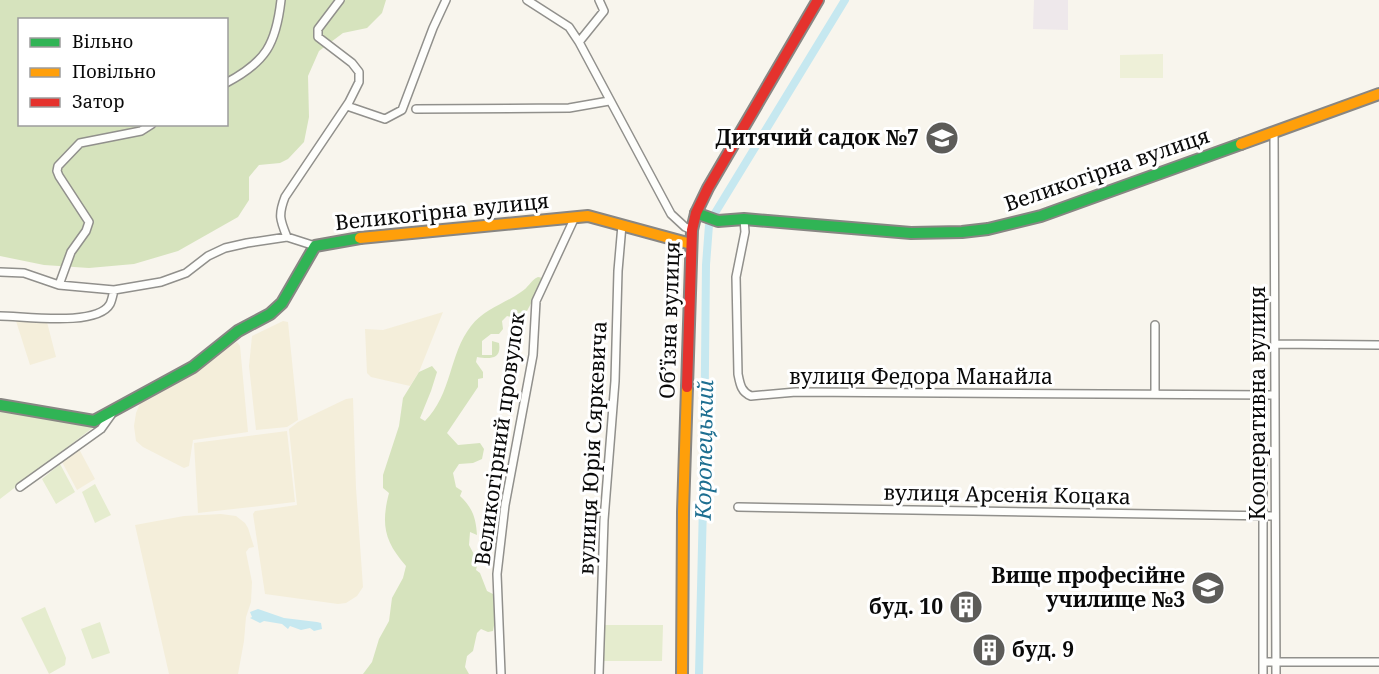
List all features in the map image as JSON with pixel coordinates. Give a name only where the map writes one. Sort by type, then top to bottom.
[{"type":"street","points":[[228,82],[243,74],[263,56],[275,36],[281,0]]},
{"type":"street","points":[[288,237],[280,219],[280,209],[285,197],[347,106],[359,82],[359,72],[352,63],[318,37],[318,29],[340,0]]},
{"type":"street","points":[[347,106],[385,119],[402,110],[446,0]]},
{"type":"street","points":[[527,0],[569,27],[671,214],[685,227],[692,230]]},
{"type":"street","points":[[579,42],[604,11],[599,0]]},
{"type":"street","name":"Обʼїзна вулиця","points":[[682,674],[683,512],[692,230],[696,213],[708,188],[818,0]]},
{"type":"street","points":[[1379,94],[1379,100]]},
{"type":"street","name":"Великогірна вулиця","points":[[696,213],[718,221],[744,219],[908,234],[955,233],[1005,226],[1041,216],[1379,94]]},
{"type":"street","points":[[416,109],[569,108],[609,101]]},
{"type":"street","points":[[59,285],[71,252],[86,231],[89,222],[58,176],[58,166],[80,143],[141,130],[148,126]]},
{"type":"street","name":"Кооперативна вулиця","points":[[1274,133],[1276,674]]},
{"type":"street","name":"Великогірна вулиця","points":[[0,405],[94,421],[114,411],[148,390],[193,367],[238,331],[270,314],[282,303],[315,246],[347,239],[436,229],[588,216],[691,244]]},
{"type":"street","name":"Великогірний провулок","points":[[501,674],[497,574],[505,505],[533,355],[536,301],[575,217]]},
{"type":"street","name":"вулиця Федора Манайла","points":[[744,219],[743,243],[736,277],[738,374],[739,382],[745,393],[751,396],[796,392],[1275,395]]},
{"type":"street","name":"вулиця Юрія Сяркевича","points":[[599,674],[604,520],[615,381],[618,271],[622,225]]},
{"type":"street","points":[[0,272],[24,273],[59,285],[114,290],[161,282],[186,273],[207,256],[225,248],[247,243],[288,237],[315,246]]},
{"type":"street","points":[[0,316],[81,318],[98,314],[110,304],[114,290]]},
{"type":"street","points":[[1155,325],[1155,394]]},
{"type":"street","points":[[1275,344],[1379,345]]},
{"type":"street","points":[[20,487],[101,429],[114,411]]},
{"type":"street","name":"Кооперативна вулиця","points":[[1263,464],[1263,674]]},
{"type":"street","name":"вулиця Арсенія Коцака","points":[[738,507],[1275,516]]},
{"type":"street","points":[[1263,662],[1379,662]]},
{"type":"shaded area","points":[[1034,0],[1068,0],[1068,30],[1033,29]]},
{"type":"shaded area","points":[[443,312],[419,372],[410,386],[371,377],[367,373],[365,329],[383,330]]},
{"type":"shaded area","points":[[16,321],[47,322],[56,357],[30,365]]},
{"type":"shaded area","points":[[283,321],[288,322],[298,420],[287,427],[256,430],[249,366],[252,336]]},
{"type":"shaded area","points":[[237,342],[240,346],[248,432],[193,440],[189,466],[184,468],[136,441],[134,426],[141,401],[197,370],[225,348]]},
{"type":"shaded area","points":[[353,398],[363,587],[357,596],[346,603],[338,604],[265,594],[253,514],[255,511],[297,505],[289,429],[298,422],[346,399]]},
{"type":"shaded area","points":[[287,431],[295,502],[198,513],[194,443]]},
{"type":"shaded area","points":[[79,449],[95,479],[77,490],[62,462]]},
{"type":"shaded area","points":[[221,514],[236,516],[245,523],[254,547],[249,548],[246,552],[252,582],[251,602],[246,617],[238,674],[169,674],[135,525],[184,516]]},
{"type":"green space","points":[[0,0],[386,0],[382,13],[367,28],[343,33],[319,51],[308,76],[309,117],[304,142],[288,159],[280,163],[259,165],[249,177],[249,200],[238,217],[178,251],[134,264],[89,268],[44,265],[0,256]]},
{"type":"green space","points":[[1163,54],[1163,78],[1120,78],[1120,55]]},
{"type":"green space","points":[[538,277],[543,278],[521,319],[507,316],[502,321],[503,329],[499,334],[491,334],[482,341],[482,355],[492,355],[492,341],[499,343],[499,353],[490,358],[477,357],[476,362],[483,372],[483,378],[478,379],[478,387],[447,433],[458,445],[480,443],[484,449],[482,459],[473,463],[459,464],[453,473],[456,487],[462,491],[460,496],[471,509],[475,519],[477,535],[470,532],[469,545],[478,562],[476,570],[480,573],[487,591],[493,594],[496,615],[493,631],[488,632],[481,629],[477,633],[473,651],[467,656],[465,667],[469,674],[363,674],[372,662],[379,639],[389,621],[392,598],[403,578],[406,566],[393,548],[386,532],[385,514],[389,493],[383,488],[383,475],[399,426],[403,398],[419,372],[432,366],[437,372],[420,418],[425,421],[440,399],[458,349],[471,326],[482,315],[515,296]]},
{"type":"green space","points":[[0,409],[95,426],[0,499]]},
{"type":"green space","points":[[60,464],[75,492],[56,504],[42,479]]},
{"type":"green space","points":[[95,484],[111,515],[95,523],[82,492]]},
{"type":"green space","points":[[45,607],[66,658],[65,665],[49,674],[21,618]]},
{"type":"green space","points":[[100,622],[110,653],[92,659],[81,629]]},
{"type":"green space","points":[[603,625],[663,625],[662,661],[602,661]]},
{"type":"water","points":[[258,609],[284,618],[321,623],[322,629],[301,630],[290,626],[288,629],[282,624],[264,621],[260,623],[250,618],[252,617],[250,612]]},
{"type":"waterway","name":"Коропецький","points":[[715,213],[845,0]]},
{"type":"waterway","name":"Коропецький","points":[[699,674],[706,265],[709,225]]},
{"type":"traffic: fast","points":[[696,213],[718,221],[744,219],[911,233],[988,229],[1041,216],[1241,144]]},
{"type":"traffic: fast","points":[[0,405],[94,421],[193,367],[238,331],[270,314],[282,303],[315,246],[360,238]]},
{"type":"traffic: slow","points":[[1241,144],[1379,94]]},
{"type":"traffic: slow","points":[[360,238],[588,216],[691,244]]},
{"type":"traffic: slow","points":[[682,674],[683,512],[687,387]]},
{"type":"traffic: jam","points":[[687,387],[692,230],[696,213],[708,188],[818,0]]},
{"type":"place","name":"Дитячий садок №7","points":[[942,138]]},
{"type":"place","name":"Вище професійне училище №3","points":[[1208,588]]},
{"type":"place","name":"буд. 10","points":[[966,607]]},
{"type":"place","name":"буд. 9","points":[[989,650]]}]
